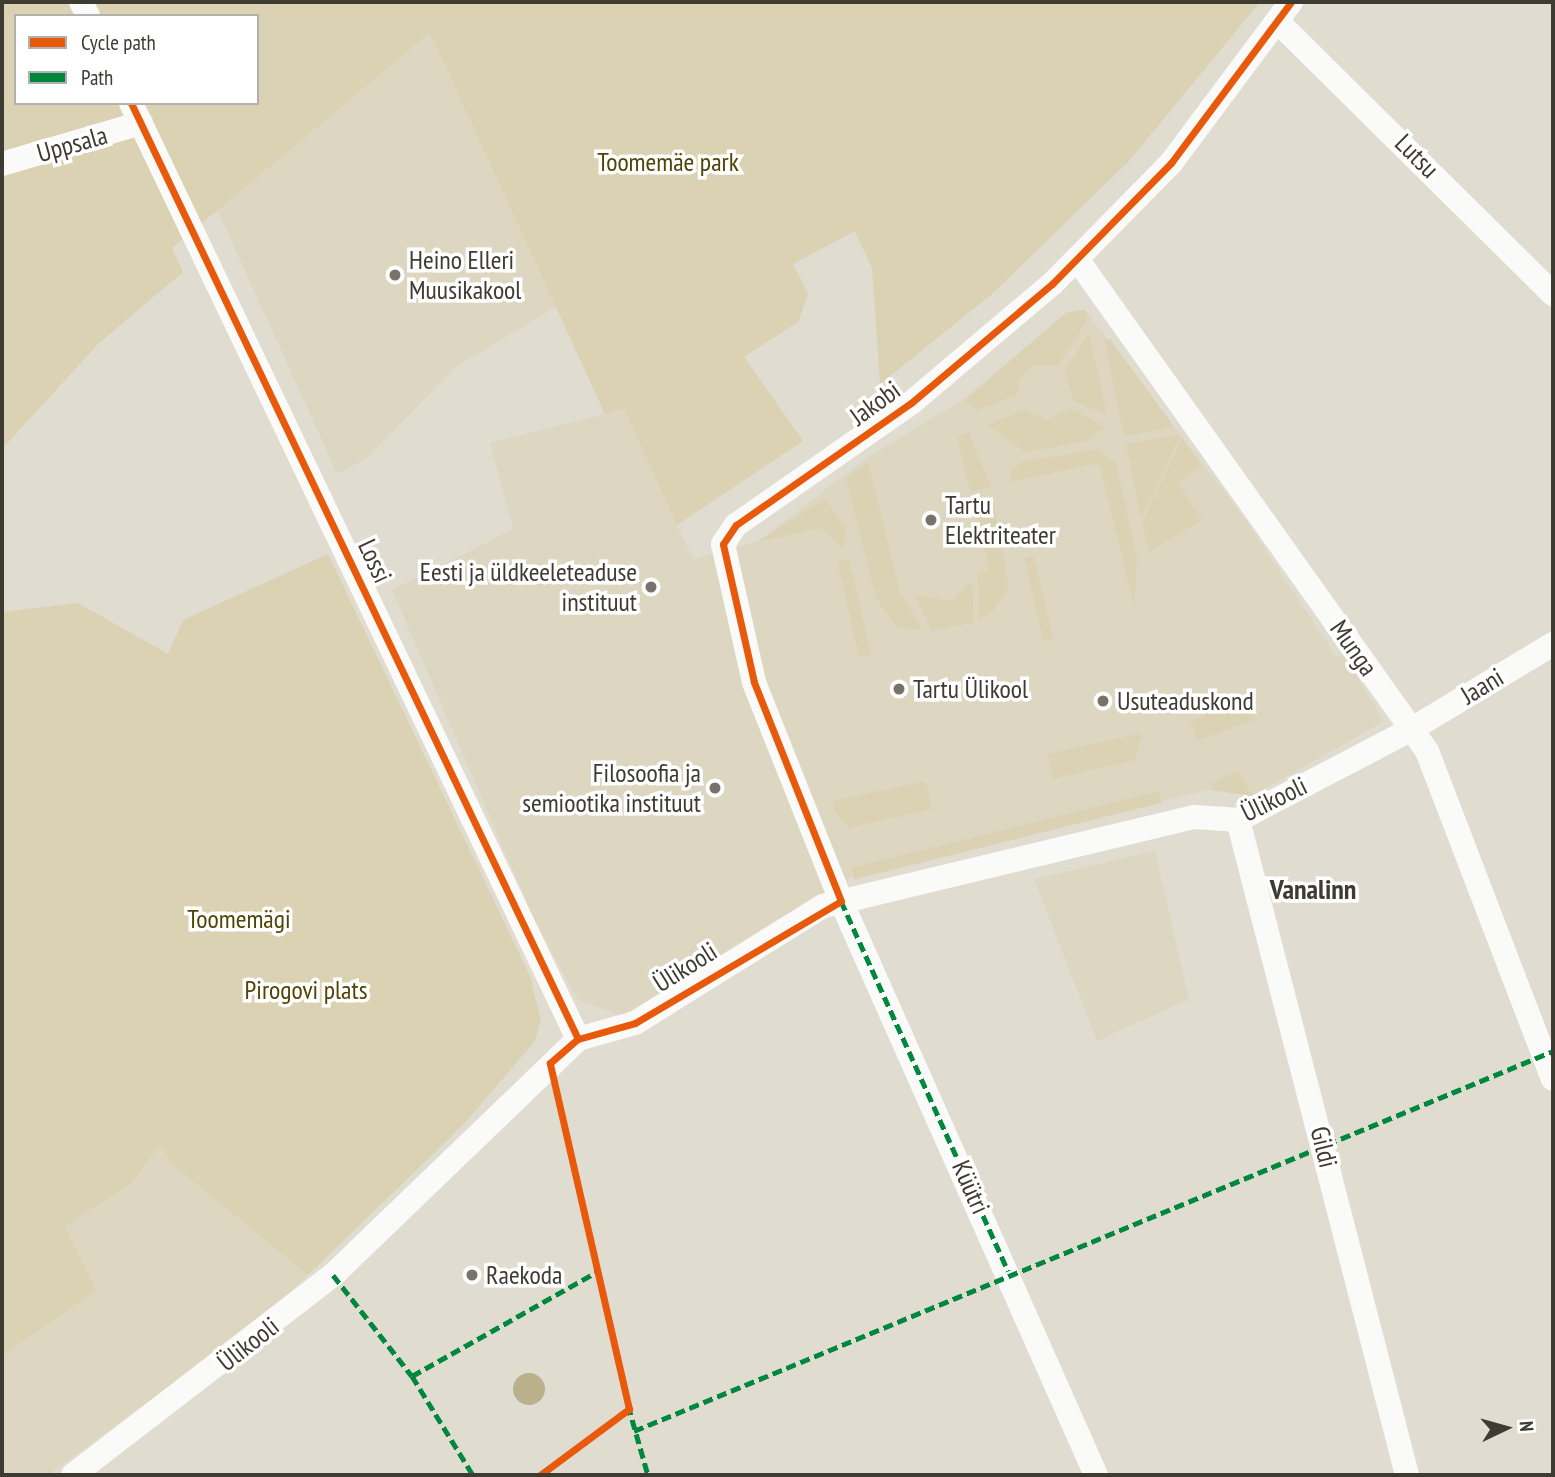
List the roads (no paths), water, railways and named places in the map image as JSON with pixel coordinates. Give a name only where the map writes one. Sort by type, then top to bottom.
[{"type":"street","name":"Jakobi","points":[[841,901],[754,682],[723,544],[736,525],[934,385],[1077,259],[1171,163],[1284,12]]},
{"type":"street","name":"Lutsu","points":[[1284,12],[1553,294]]},
{"type":"street","name":"Uppsala","points":[[2,164],[136,113]]},
{"type":"street","name":"Lossi","points":[[136,113],[578,1039]]},
{"type":"street","name":"Munga","points":[[1077,259],[1427,751],[1553,1079]]},
{"type":"street","name":"Jaani","points":[[1412,729],[1553,644]]},
{"type":"street","name":"Ülikooli","points":[[73,1475],[333,1275],[578,1039],[635,1023],[841,901],[1195,817],[1238,820],[1412,729]]},
{"type":"street","name":"Gildi","points":[[1238,820],[1407,1475]]},
{"type":"street","name":"Küütri","points":[[841,901],[1096,1475]]},
{"type":"place","name":"Heino Elleri Muusikakool","points":[[395,275]]},
{"type":"place","name":"Tartu Elektriteater","points":[[931,520]]},
{"type":"place","name":"Eesti ja üldkeeleteaduse instituut","points":[[651,587]]},
{"type":"place","name":"Tartu Ülikool","points":[[899,689]]},
{"type":"place","name":"Usuteaduskond","points":[[1103,701]]},
{"type":"place","name":"Filosoofia ja semiootika instituut","points":[[715,788]]},
{"type":"place","name":"Raekoda","points":[[472,1275]]},
{"type":"district","name":"Vanalinn","points":[[1313,889]]},
{"type":"park label","name":"Toomemäe park","points":[[668,162]]},
{"type":"park label","name":"Toomemägi","points":[[239,919]]},
{"type":"park label","name":"Pirogovi plats","points":[[306,990]]}]
